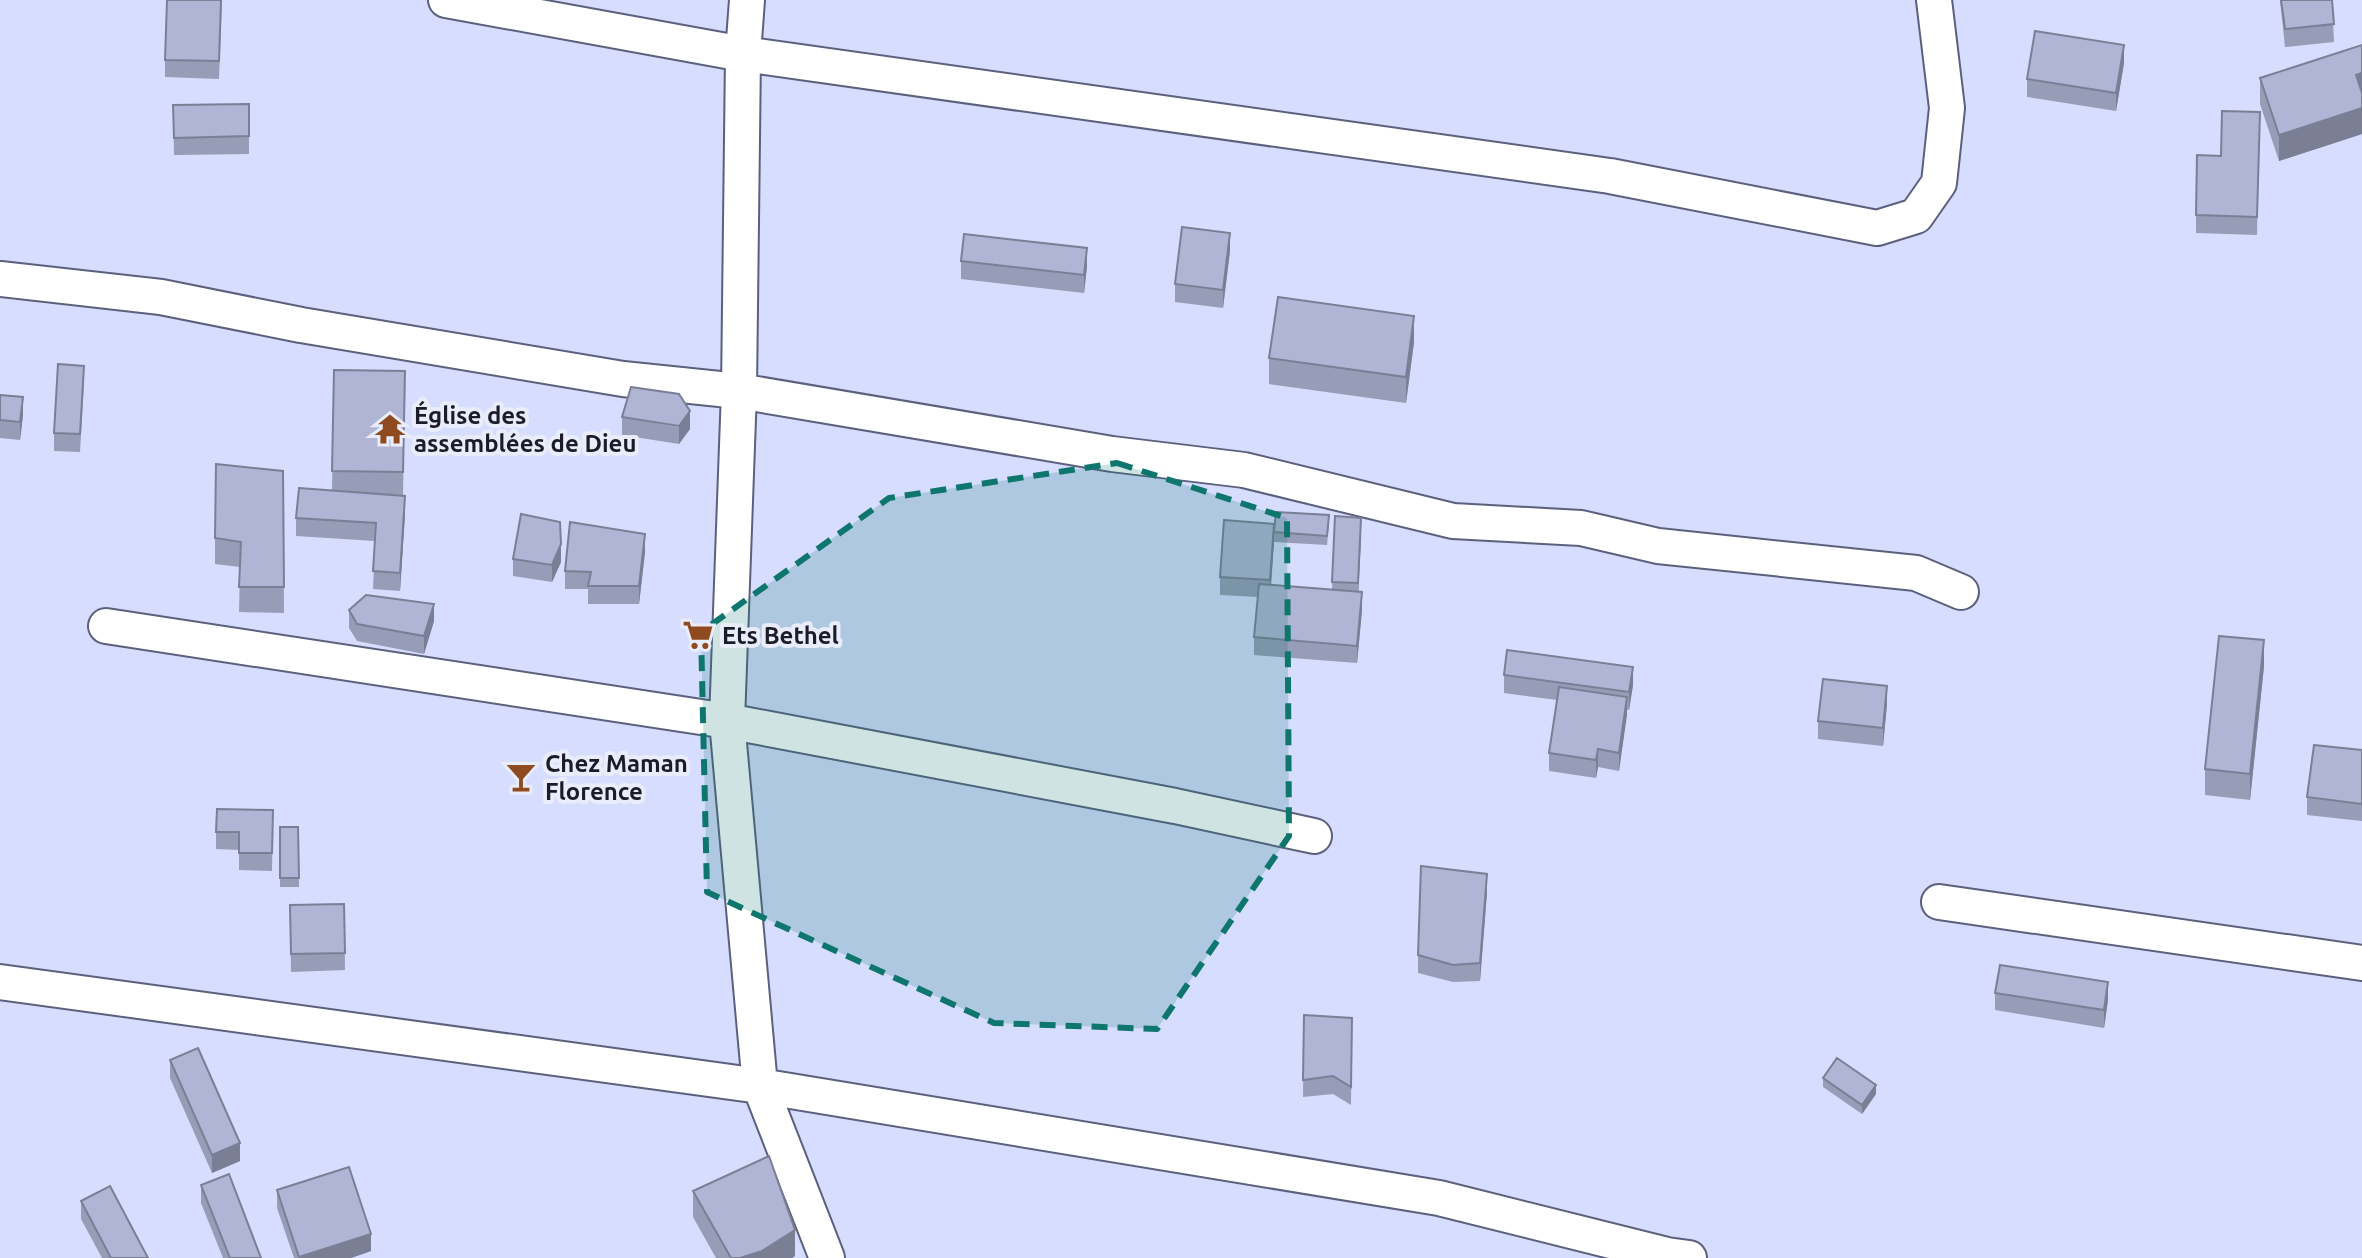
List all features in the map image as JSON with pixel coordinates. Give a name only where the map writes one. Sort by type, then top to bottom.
[{"type":"street","points":[[446,0],[743,54],[1610,176],[1877,228],[1916,216],[1939,183],[1947,108],[1934,0]]},
{"type":"street","points":[[747,0],[743,54],[739,391],[727,721],[760,1086],[827,1258]]},
{"type":"street","points":[[0,279],[161,297],[301,325],[623,379],[739,391],[1112,454],[1244,470],[1453,521],[1581,528],[1658,546],[1916,573],[1961,592]]},
{"type":"street","points":[[106,626],[727,721],[1175,806],[1314,836]]},
{"type":"street","points":[[1939,902],[2362,963]]},
{"type":"street","points":[[0,982],[760,1086],[1439,1198],[1689,1258]]},
{"type":"highlighted area","points":[[1117,463],[1287,518],[1289,836],[1157,1029],[994,1023],[707,892],[701,632],[889,498]]},
{"type":"building","points":[[167,0],[221,0],[219,61],[165,60]]},
{"type":"building","points":[[2281,0],[2332,0],[2334,24],[2285,29]]},
{"type":"building","points":[[2035,31],[2124,45],[2116,93],[2027,79]]},
{"type":"building","points":[[2362,45],[2362,73],[2356,75],[2362,93],[2362,108],[2279,135],[2260,78]]},
{"type":"building","points":[[249,104],[249,136],[174,138],[173,105]]},
{"type":"building","points":[[2222,111],[2260,112],[2257,217],[2196,215],[2197,155],[2221,156]]},
{"type":"building","points":[[1182,227],[1230,233],[1223,290],[1175,284]]},
{"type":"building","points":[[964,234],[1087,248],[1084,275],[961,261]]},
{"type":"building","points":[[1278,297],[1414,316],[1406,377],[1269,358]]},
{"type":"building","points":[[58,364],[84,366],[80,434],[54,433]]},
{"type":"building","points":[[334,370],[405,371],[403,472],[332,471]]},
{"type":"building","points":[[631,387],[679,394],[690,411],[679,426],[622,417]]},
{"type":"building","points":[[0,395],[23,397],[20,422],[0,420]]},
{"type":"building","points":[[216,464],[283,471],[284,587],[239,587],[241,542],[215,538]]},
{"type":"building","points":[[299,488],[405,496],[400,573],[373,571],[376,523],[296,518]]},
{"type":"building","points":[[1276,512],[1329,515],[1327,536],[1274,532]]},
{"type":"building","points":[[521,514],[560,522],[561,544],[552,565],[513,559]]},
{"type":"building","points":[[1335,516],[1361,518],[1358,583],[1332,582]]},
{"type":"building","points":[[1224,520],[1274,524],[1270,580],[1220,577]]},
{"type":"building","points":[[570,522],[645,534],[639,586],[588,586],[591,572],[565,571]]},
{"type":"building","points":[[1259,584],[1362,592],[1357,646],[1254,637]]},
{"type":"building","points":[[366,595],[434,604],[424,636],[357,624],[349,610]]},
{"type":"building","points":[[2219,636],[2264,640],[2250,774],[2205,769]]},
{"type":"building","points":[[1507,650],[1633,667],[1629,692],[1504,675]]},
{"type":"building","points":[[1823,679],[1887,686],[1883,728],[1818,721]]},
{"type":"building","points":[[1559,687],[1627,697],[1619,753],[1598,749],[1596,760],[1549,753]]},
{"type":"building","points":[[2314,745],[2362,750],[2362,804],[2307,797]]},
{"type":"building","points":[[217,809],[273,810],[272,853],[239,853],[239,832],[216,832]]},
{"type":"building","points":[[280,827],[298,827],[299,878],[280,878]]},
{"type":"building","points":[[1421,866],[1487,874],[1480,963],[1453,965],[1418,955]]},
{"type":"building","points":[[344,904],[345,953],[291,954],[290,905]]},
{"type":"building","points":[[2000,965],[2108,982],[2104,1010],[1995,993]]},
{"type":"building","points":[[1304,1015],[1352,1018],[1351,1087],[1333,1076],[1303,1080]]},
{"type":"building","points":[[198,1048],[240,1143],[212,1155],[170,1060]]},
{"type":"building","points":[[1837,1058],[1876,1085],[1862,1105],[1823,1078]]},
{"type":"building","points":[[769,1156],[795,1230],[762,1251],[731,1258],[693,1191]]},
{"type":"building","points":[[349,1167],[371,1234],[299,1257],[277,1190]]},
{"type":"building","points":[[229,1174],[261,1258],[230,1258],[201,1185]]},
{"type":"building","points":[[110,1186],[148,1258],[111,1258],[81,1201]]},
{"type":"place","name":"Église des assemblées de Dieu","points":[[390,429]]},
{"type":"place","name":"Ets Bethel","points":[[698,635]]},
{"type":"place","name":"Chez Maman Florence","points":[[521,777]]}]
